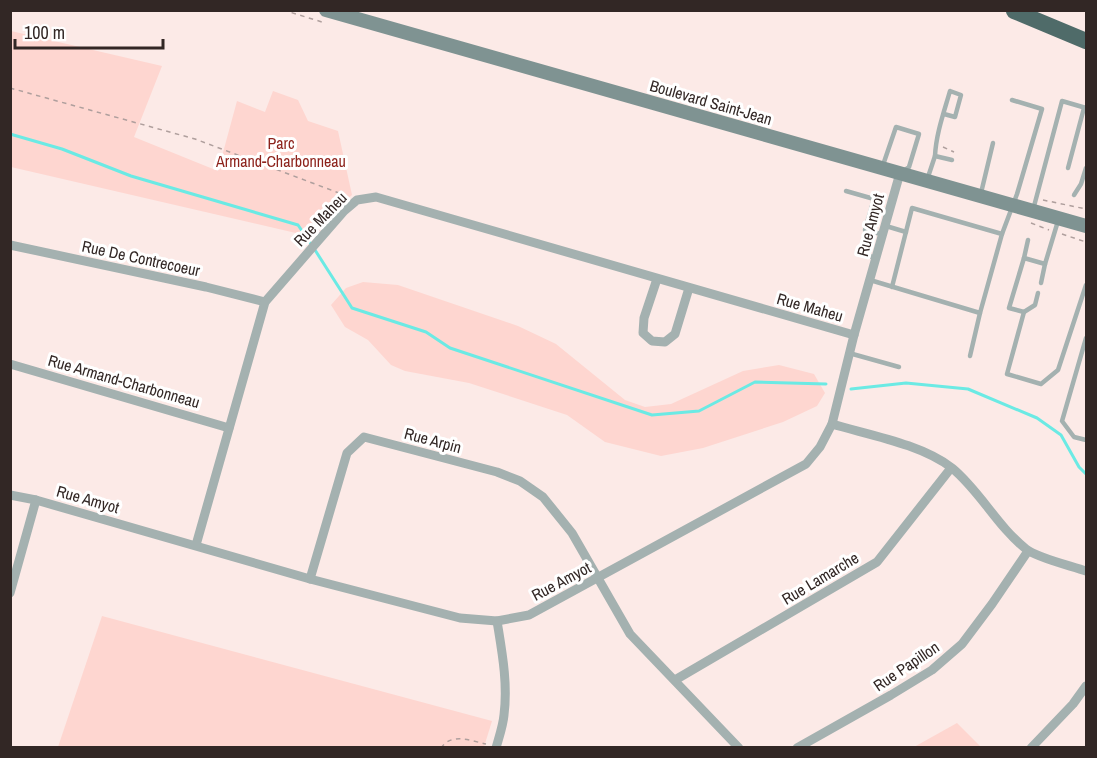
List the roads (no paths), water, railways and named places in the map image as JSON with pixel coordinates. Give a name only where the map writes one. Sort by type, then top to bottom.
[{"type":"highway","points":[[1013,11],[1086,28]]},
{"type":"highway","points":[[1013,11],[1086,41]]},
{"type":"street","name":"Boulevard Saint-Jean","points":[[326,10],[1086,226]]},
{"type":"street","name":"Rue Amyot","points":[[10,495],[36,500],[310,579],[460,618],[496,621],[529,615],[806,464],[820,447],[832,424],[849,353],[900,173]]},
{"type":"street","name":"Rue Maheu","points":[[196,545],[265,302],[344,211],[357,200],[376,197],[854,335]]},
{"type":"street","name":"Rue De Contrecoeur","points":[[10,246],[206,287],[265,302]]},
{"type":"street","points":[[657,279],[644,318],[643,333],[652,341],[665,342],[675,334],[689,288]]},
{"type":"street","name":"Rue Armand-Charbonneau","points":[[10,364],[229,428]]},
{"type":"street","points":[[832,424],[925,453],[951,468],[973,490],[999,522],[1028,550],[1086,571]]},
{"type":"street","name":"Rue Arpin","points":[[310,579],[347,453],[364,437],[497,472],[520,481],[543,497],[572,533],[600,578]]},
{"type":"street","name":"Rue Lamarche","points":[[675,680],[877,562],[951,468]]},
{"type":"street","points":[[10,593],[36,500]]},
{"type":"street","name":"Rue Papillon","points":[[797,747],[932,670],[962,644],[1028,550]]},
{"type":"street","points":[[600,578],[630,634],[740,747]]},
{"type":"street","points":[[496,621],[505,667],[504,718],[496,747]]},
{"type":"street","points":[[1031,747],[1073,704],[1086,686]]},
{"type":"lane","points":[[927,181],[935,156],[936,144],[950,91],[961,95],[955,117],[944,114]]},
{"type":"lane","points":[[970,356],[1002,234],[1017,194],[1041,110],[1012,100]]},
{"type":"lane","points":[[1034,211],[1062,101],[1085,108],[1068,168]]},
{"type":"lane","points":[[882,168],[896,127],[919,134],[909,167],[900,173]]},
{"type":"lane","points":[[980,195],[993,143]]},
{"type":"lane","points":[[935,156],[952,160]]},
{"type":"lane","points":[[1074,195],[1081,184],[1086,168]]},
{"type":"lane","points":[[846,191],[874,199],[865,230],[906,232]]},
{"type":"lane","points":[[892,287],[912,208],[1002,234]]},
{"type":"lane","points":[[1041,283],[1058,218]]},
{"type":"lane","points":[[1024,312],[1009,308],[1028,240]]},
{"type":"lane","points":[[859,253],[877,258]]},
{"type":"lane","points":[[1023,258],[1045,264]]},
{"type":"lane","points":[[870,280],[980,313]]},
{"type":"lane","points":[[1038,293],[1035,305],[1024,312],[1007,374],[1041,384],[1058,370],[1086,285]]},
{"type":"lane","points":[[1086,338],[1062,421],[1074,437],[1086,440]]},
{"type":"lane","points":[[849,353],[899,367]]},
{"type":"waterway","points":[[10,134],[62,149],[131,176],[298,225],[311,244]]},
{"type":"waterway","points":[[315,250],[352,308],[426,332],[450,348],[652,415],[699,411],[755,382],[826,384]]},
{"type":"waterway","points":[[851,389],[906,383],[968,389],[1037,418],[1061,435],[1079,467],[1086,474]]},
{"type":"park label","name":"Parc Armand-Charbonneau","points":[[281,152]]}]
